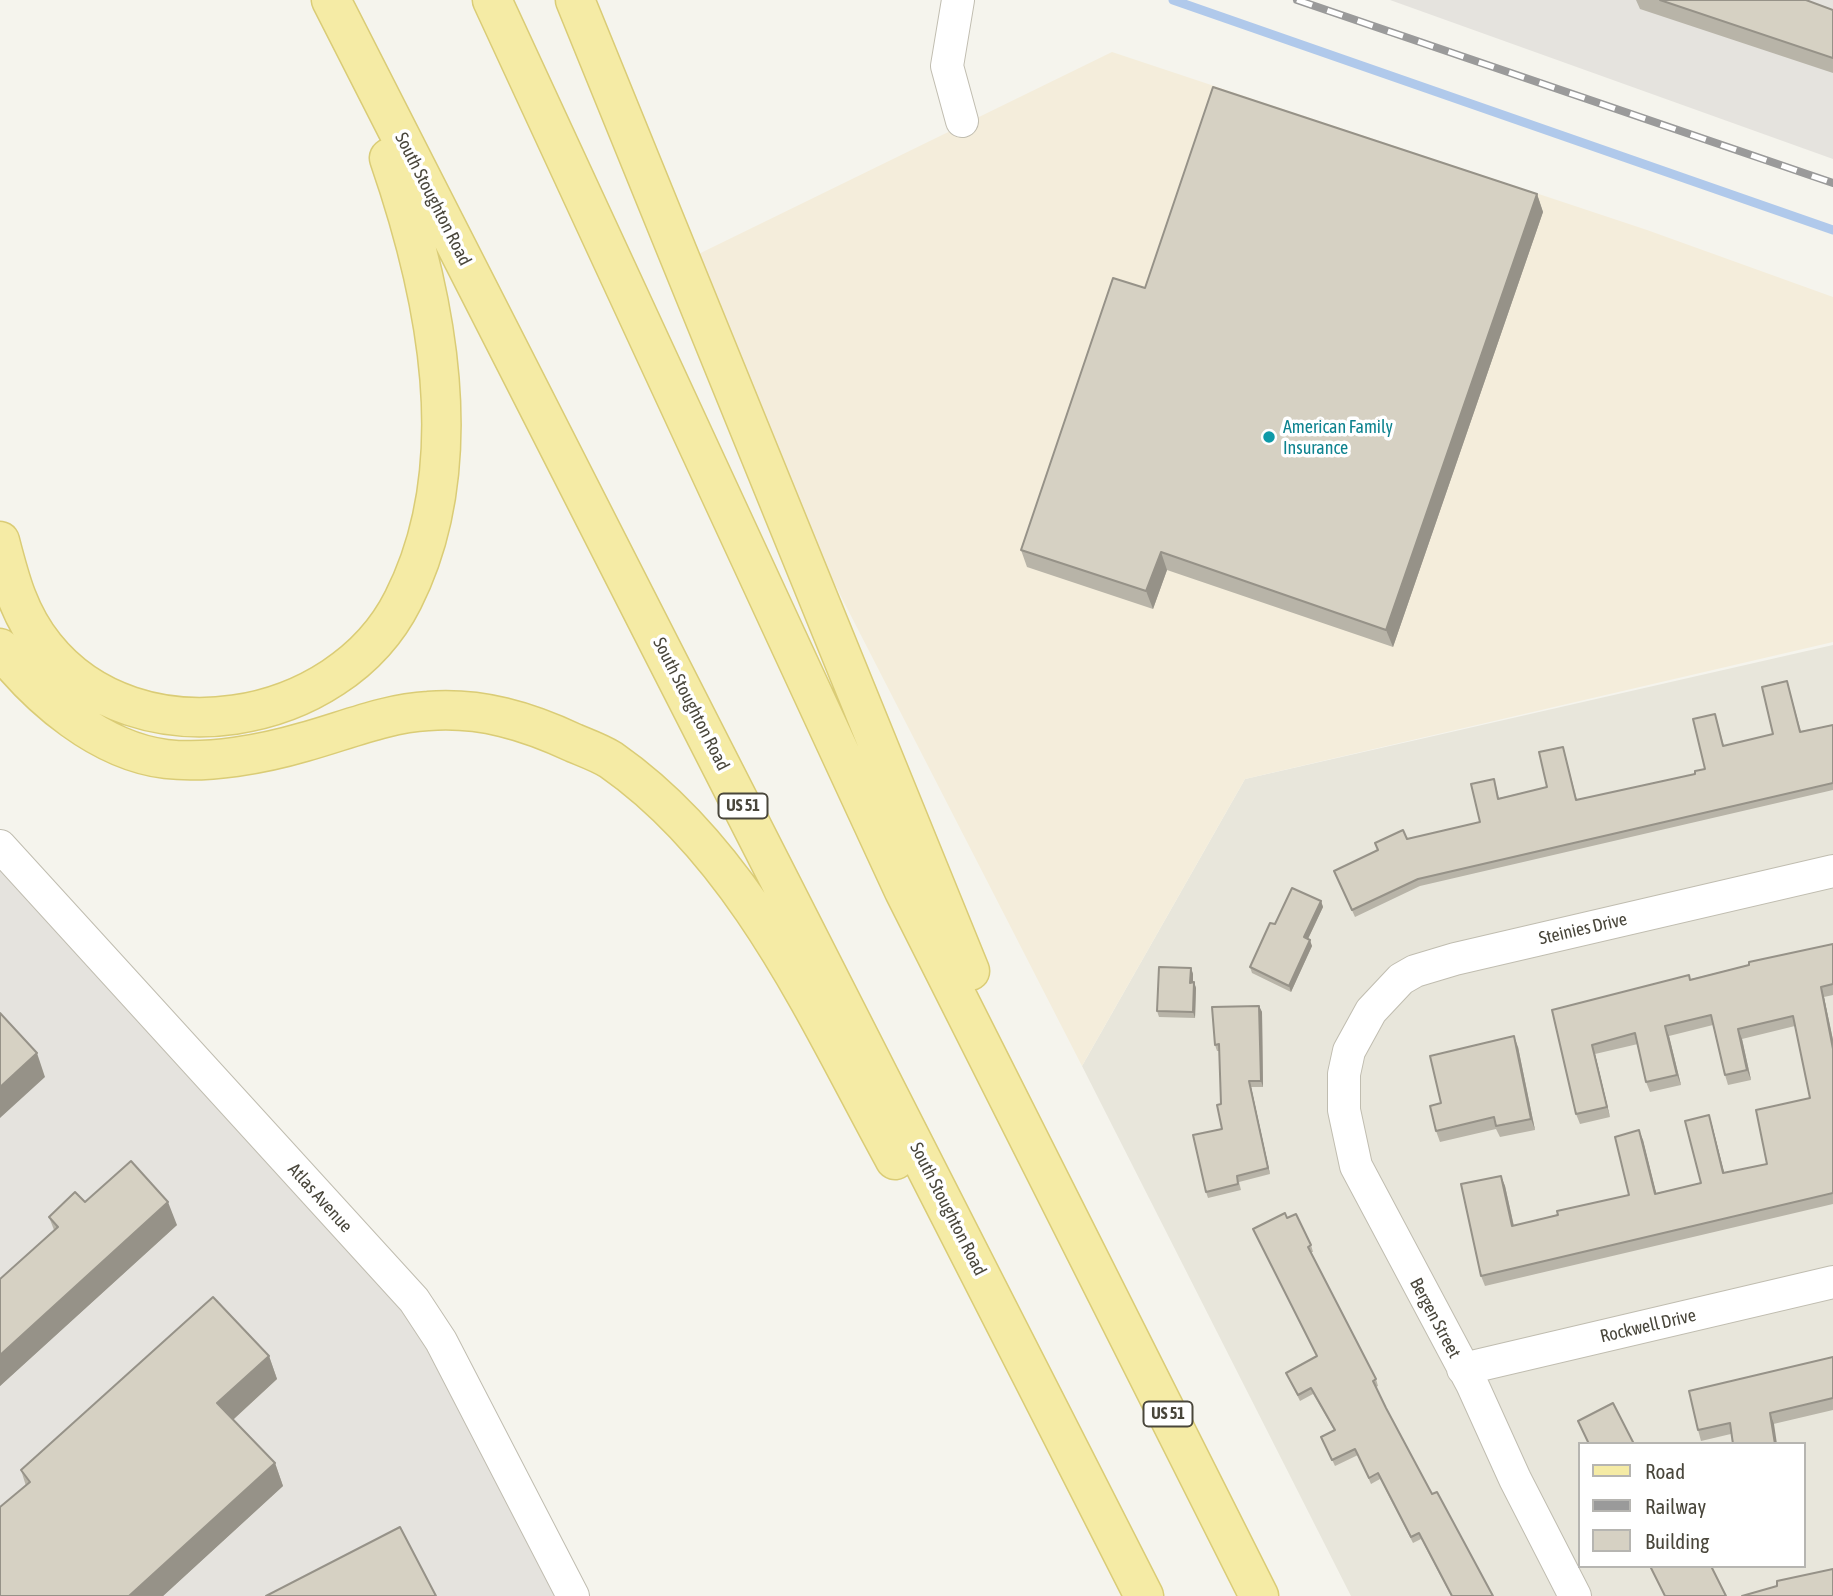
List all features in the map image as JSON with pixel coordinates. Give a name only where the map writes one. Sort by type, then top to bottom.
[{"type":"main road","name":"US 51","points":[[492,0],[904,891],[1259,1596]]},
{"type":"main road","points":[[575,0],[1076,1233]]},
{"type":"main road","points":[[0,541],[13,592],[30,626],[47,649],[100,694],[176,718],[217,718],[259,711],[302,693],[359,658],[383,631],[403,600],[428,533],[441,446],[441,378],[410,218],[335,8]]},
{"type":"main road","name":"South Stoughton Road","points":[[335,8],[1144,1596]]},
{"type":"main road","points":[[0,648],[22,675],[59,708],[105,739],[135,752],[166,759],[206,758],[289,746],[429,710],[497,714],[536,725],[610,759],[684,822],[774,937],[1134,1596]]},
{"type":"street","points":[[958,0],[947,66],[962,121]]},
{"type":"street","name":"Atlas Avenue","points":[[0,846],[414,1300],[441,1341],[573,1596]]},
{"type":"street","name":"Steinies Drive","points":[[1359,1030],[1401,979],[1415,971],[1455,959],[1833,871]]},
{"type":"street","name":"Bergen Street","points":[[1359,1030],[1349,1051],[1344,1073],[1344,1110],[1356,1166],[1463,1369],[1575,1596]]},
{"type":"street","name":"Rockwell Drive","points":[[1463,1369],[1833,1282]]},
{"type":"shaded area","points":[[1390,0],[1833,0],[1833,159]]},
{"type":"shaded area","points":[[1112,52],[1647,230],[1833,297],[1833,642],[1245,779],[1082,1066],[672,267]]},
{"type":"shaded area","points":[[1833,645],[1833,1596],[1351,1596],[1082,1066],[1245,779]]},
{"type":"shaded area","points":[[0,846],[414,1300],[573,1596],[0,1596]]},
{"type":"building","points":[[1660,0],[1806,0],[1833,10],[1833,58]]},
{"type":"building","name":"American Family Insurance","points":[[1213,87],[1537,194],[1386,630],[1161,552],[1146,591],[1021,550],[1113,278],[1145,288]]},
{"type":"building","points":[[1787,681],[1800,732],[1833,725],[1833,783],[1418,879],[1352,910],[1334,871],[1378,850],[1375,843],[1403,830],[1407,839],[1480,822],[1471,784],[1494,779],[1498,799],[1547,787],[1539,752],[1563,747],[1576,800],[1695,774],[1695,771],[1705,769],[1693,719],[1715,714],[1723,746],[1773,734],[1762,687]]},
{"type":"building","points":[[1292,888],[1321,901],[1304,937],[1310,940],[1289,986],[1250,967],[1270,923],[1275,924]]},
{"type":"building","points":[[1833,944],[1833,984],[1821,987],[1833,1049],[1833,1193],[1481,1276],[1461,1184],[1501,1176],[1512,1226],[1558,1215],[1557,1211],[1629,1195],[1615,1137],[1639,1130],[1655,1194],[1701,1183],[1685,1121],[1709,1115],[1723,1173],[1767,1164],[1756,1110],[1810,1098],[1793,1016],[1738,1029],[1747,1070],[1725,1075],[1711,1015],[1665,1026],[1677,1075],[1646,1082],[1635,1033],[1592,1045],[1607,1107],[1576,1114],[1552,1010],[1689,975],[1690,980],[1749,965],[1749,962]]},
{"type":"building","points":[[1159,967],[1191,968],[1190,983],[1194,982],[1193,1012],[1157,1011]]},
{"type":"building","points":[[1259,1006],[1261,1081],[1249,1081],[1268,1168],[1237,1176],[1238,1184],[1206,1192],[1193,1135],[1222,1129],[1217,1105],[1221,1104],[1219,1044],[1215,1045],[1212,1007]]},
{"type":"building","points":[[0,1013],[37,1053],[0,1087]]},
{"type":"building","points":[[1514,1036],[1531,1119],[1496,1126],[1494,1117],[1436,1131],[1430,1106],[1441,1103],[1430,1056]]},
{"type":"building","points":[[131,1161],[168,1202],[0,1355],[0,1279],[58,1227],[49,1217],[75,1192],[85,1202]]},
{"type":"building","points":[[1285,1213],[1287,1218],[1296,1214],[1311,1245],[1308,1247],[1376,1379],[1373,1381],[1386,1408],[1432,1494],[1437,1492],[1493,1596],[1452,1596],[1419,1533],[1411,1537],[1378,1473],[1369,1478],[1355,1449],[1332,1460],[1321,1437],[1335,1430],[1311,1388],[1298,1395],[1286,1373],[1317,1356],[1253,1229]]},
{"type":"building","points":[[213,1297],[269,1356],[217,1403],[275,1463],[129,1596],[0,1596],[0,1507],[30,1482],[21,1470]]},
{"type":"building","points":[[1833,1357],[1833,1398],[1770,1413],[1775,1442],[1733,1442],[1730,1423],[1698,1430],[1689,1391]]},
{"type":"building","points":[[1613,1403],[1633,1442],[1588,1442],[1578,1421]]},
{"type":"building","points":[[400,1527],[436,1596],[266,1596]]},
{"type":"building","points":[[1651,1568],[1712,1568],[1726,1596],[1665,1596]]},
{"type":"building","points":[[1833,1569],[1833,1596],[1742,1596],[1777,1586],[1777,1581]]},
{"type":"waterway","points":[[1173,0],[1833,230]]},
{"type":"railway","points":[[1297,0],[1833,183]]},
{"type":"place","name":"American Family Insurance","points":[[1269,437]]}]
